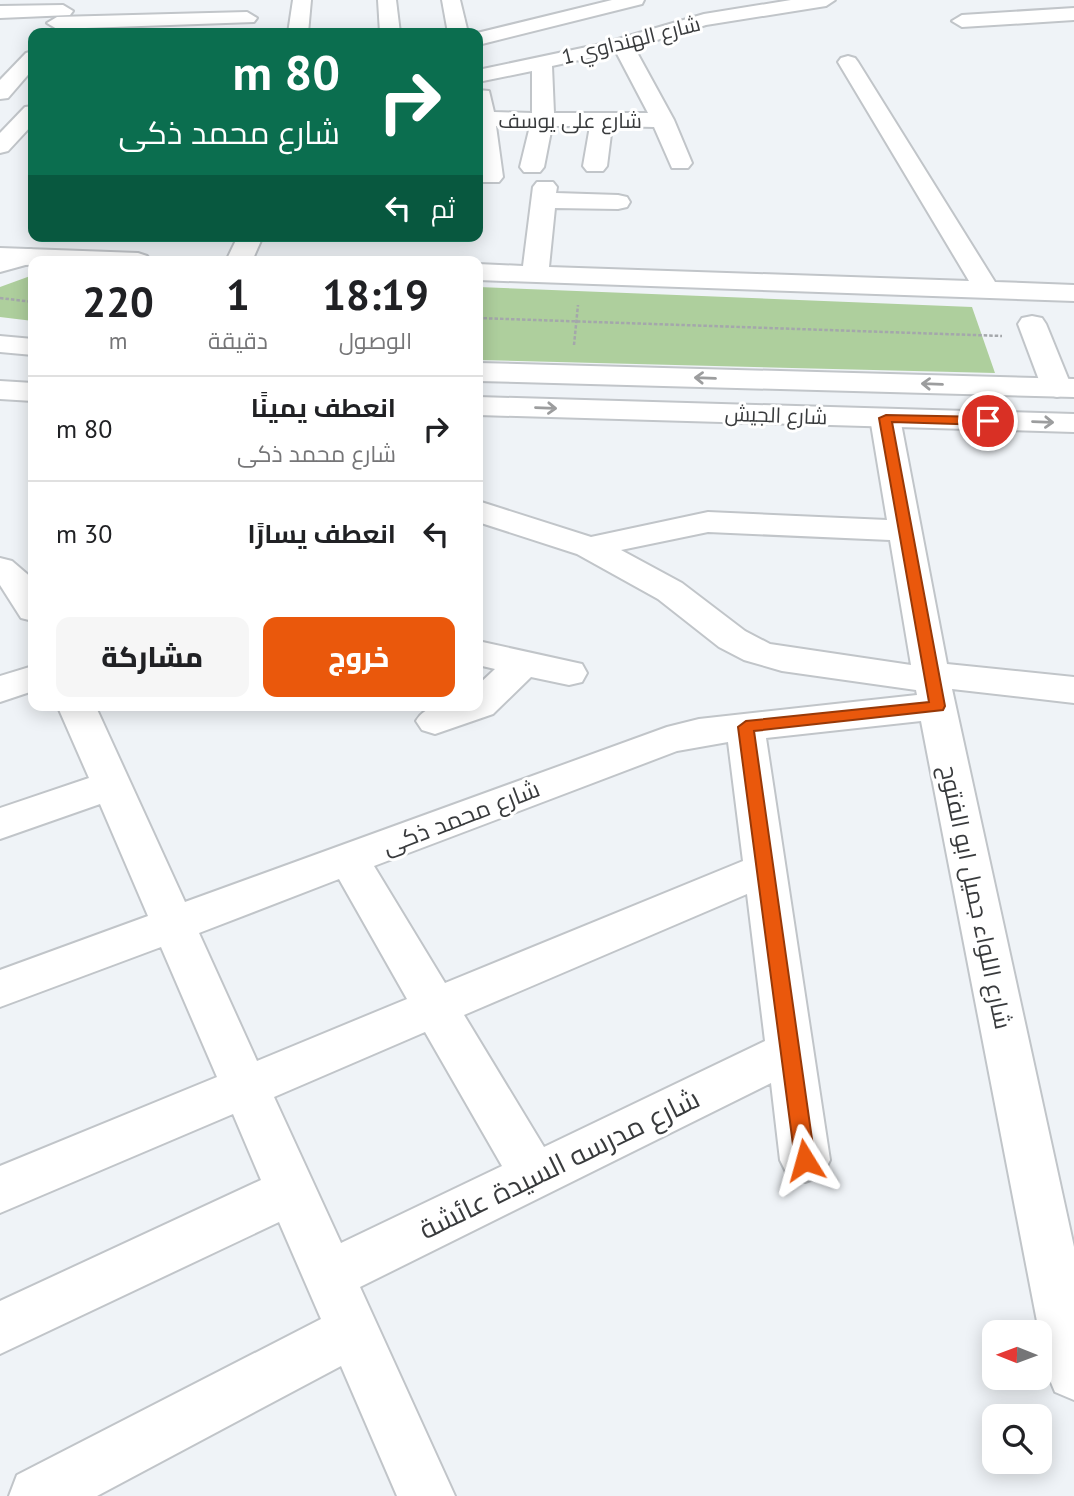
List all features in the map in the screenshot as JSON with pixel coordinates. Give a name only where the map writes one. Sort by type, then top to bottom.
[{"type":"street","points":[[299,28],[302,0]]},
{"type":"street","points":[[387,0],[390,28]]},
{"type":"street","points":[[450,0],[457,28]]},
{"type":"street","points":[[483,38],[515,30],[578,6],[635,0]]},
{"type":"street","name":"شارع الهنداوي 1","points":[[483,75],[621,44],[704,20],[826,0]]},
{"type":"street","points":[[995,0],[1021,18]]},
{"type":"street","points":[[1065,0],[1074,6]]},
{"type":"street","points":[[152,27],[160,6],[173,1]]},
{"type":"street","points":[[509,10],[515,30]]},
{"type":"street","points":[[0,12],[55,22],[152,27],[248,17]]},
{"type":"street","points":[[962,21],[1074,14]]},
{"type":"street","points":[[621,44],[663,120],[680,163]]},
{"type":"street","points":[[535,274],[541,185],[542,62]]},
{"type":"street","points":[[848,62],[987,290]]},
{"type":"street","points":[[0,67],[28,65]]},
{"type":"street","points":[[1,92],[28,66]]},
{"type":"street","points":[[1,92],[28,93]]},
{"type":"street","points":[[0,146],[28,117]]},
{"type":"street","name":"شارع على يوسف","points":[[483,119],[663,120]]},
{"type":"street","points":[[595,166],[603,120]]},
{"type":"street","points":[[483,130],[492,177]]},
{"type":"street","points":[[541,185],[618,202]]},
{"type":"street","points":[[0,256],[28,257]]},
{"type":"street","points":[[0,264],[28,257]]},
{"type":"street","points":[[483,272],[1074,293]]},
{"type":"street","points":[[1035,331],[1065,388]]},
{"type":"street","points":[[0,344],[28,347]]},
{"type":"street","name":"شارع الجيش","points":[[483,372],[1065,388]]},
{"type":"street","points":[[0,390],[28,392]]},
{"type":"street","name":"شارع الجيش","points":[[483,406],[1074,423]]},
{"type":"street","name":"شارع اللواء جميل ابو الفتوح","points":[[886,418],[933,686],[1074,1373]]},
{"type":"street","points":[[483,513],[589,547],[670,591],[732,639],[757,652],[782,659],[933,686],[1074,690]]},
{"type":"street","points":[[589,547],[708,522],[905,531]]},
{"type":"street","points":[[483,654],[569,673]]},
{"type":"street","points":[[483,702],[523,663]]},
{"type":"street","points":[[0,689],[28,680]]},
{"type":"street","name":"شارع محمد ذكى","points":[[0,989],[635,750],[699,732],[746,727],[933,686]]},
{"type":"street","points":[[79,711],[426,1496]]},
{"type":"street","points":[[435,721],[463,711]]},
{"type":"street","points":[[746,727],[805,1160]]},
{"type":"street","points":[[0,824],[111,785]]},
{"type":"street","points":[[348,859],[534,1176]]},
{"type":"street","points":[[0,1190],[765,869]]},
{"type":"street","name":"شارع مدرسه السيدة عائشة","points":[[328,1276],[790,1051]]},
{"type":"street","points":[[0,1328],[291,1191]]},
{"type":"street","points":[[38,1496],[353,1331]]},
{"type":"path","points":[[572,374],[580,276]]},
{"type":"path","points":[[0,298],[28,301]]},
{"type":"path","points":[[483,318],[1035,331]]},
{"type":"green space","points":[[28,277],[28,320],[0,317],[0,287]]},
{"type":"green space","points":[[483,287],[972,307],[995,373],[483,360]]},
{"type":"route","points":[[805,1160],[746,727],[937,706],[886,418],[988,421]]}]
